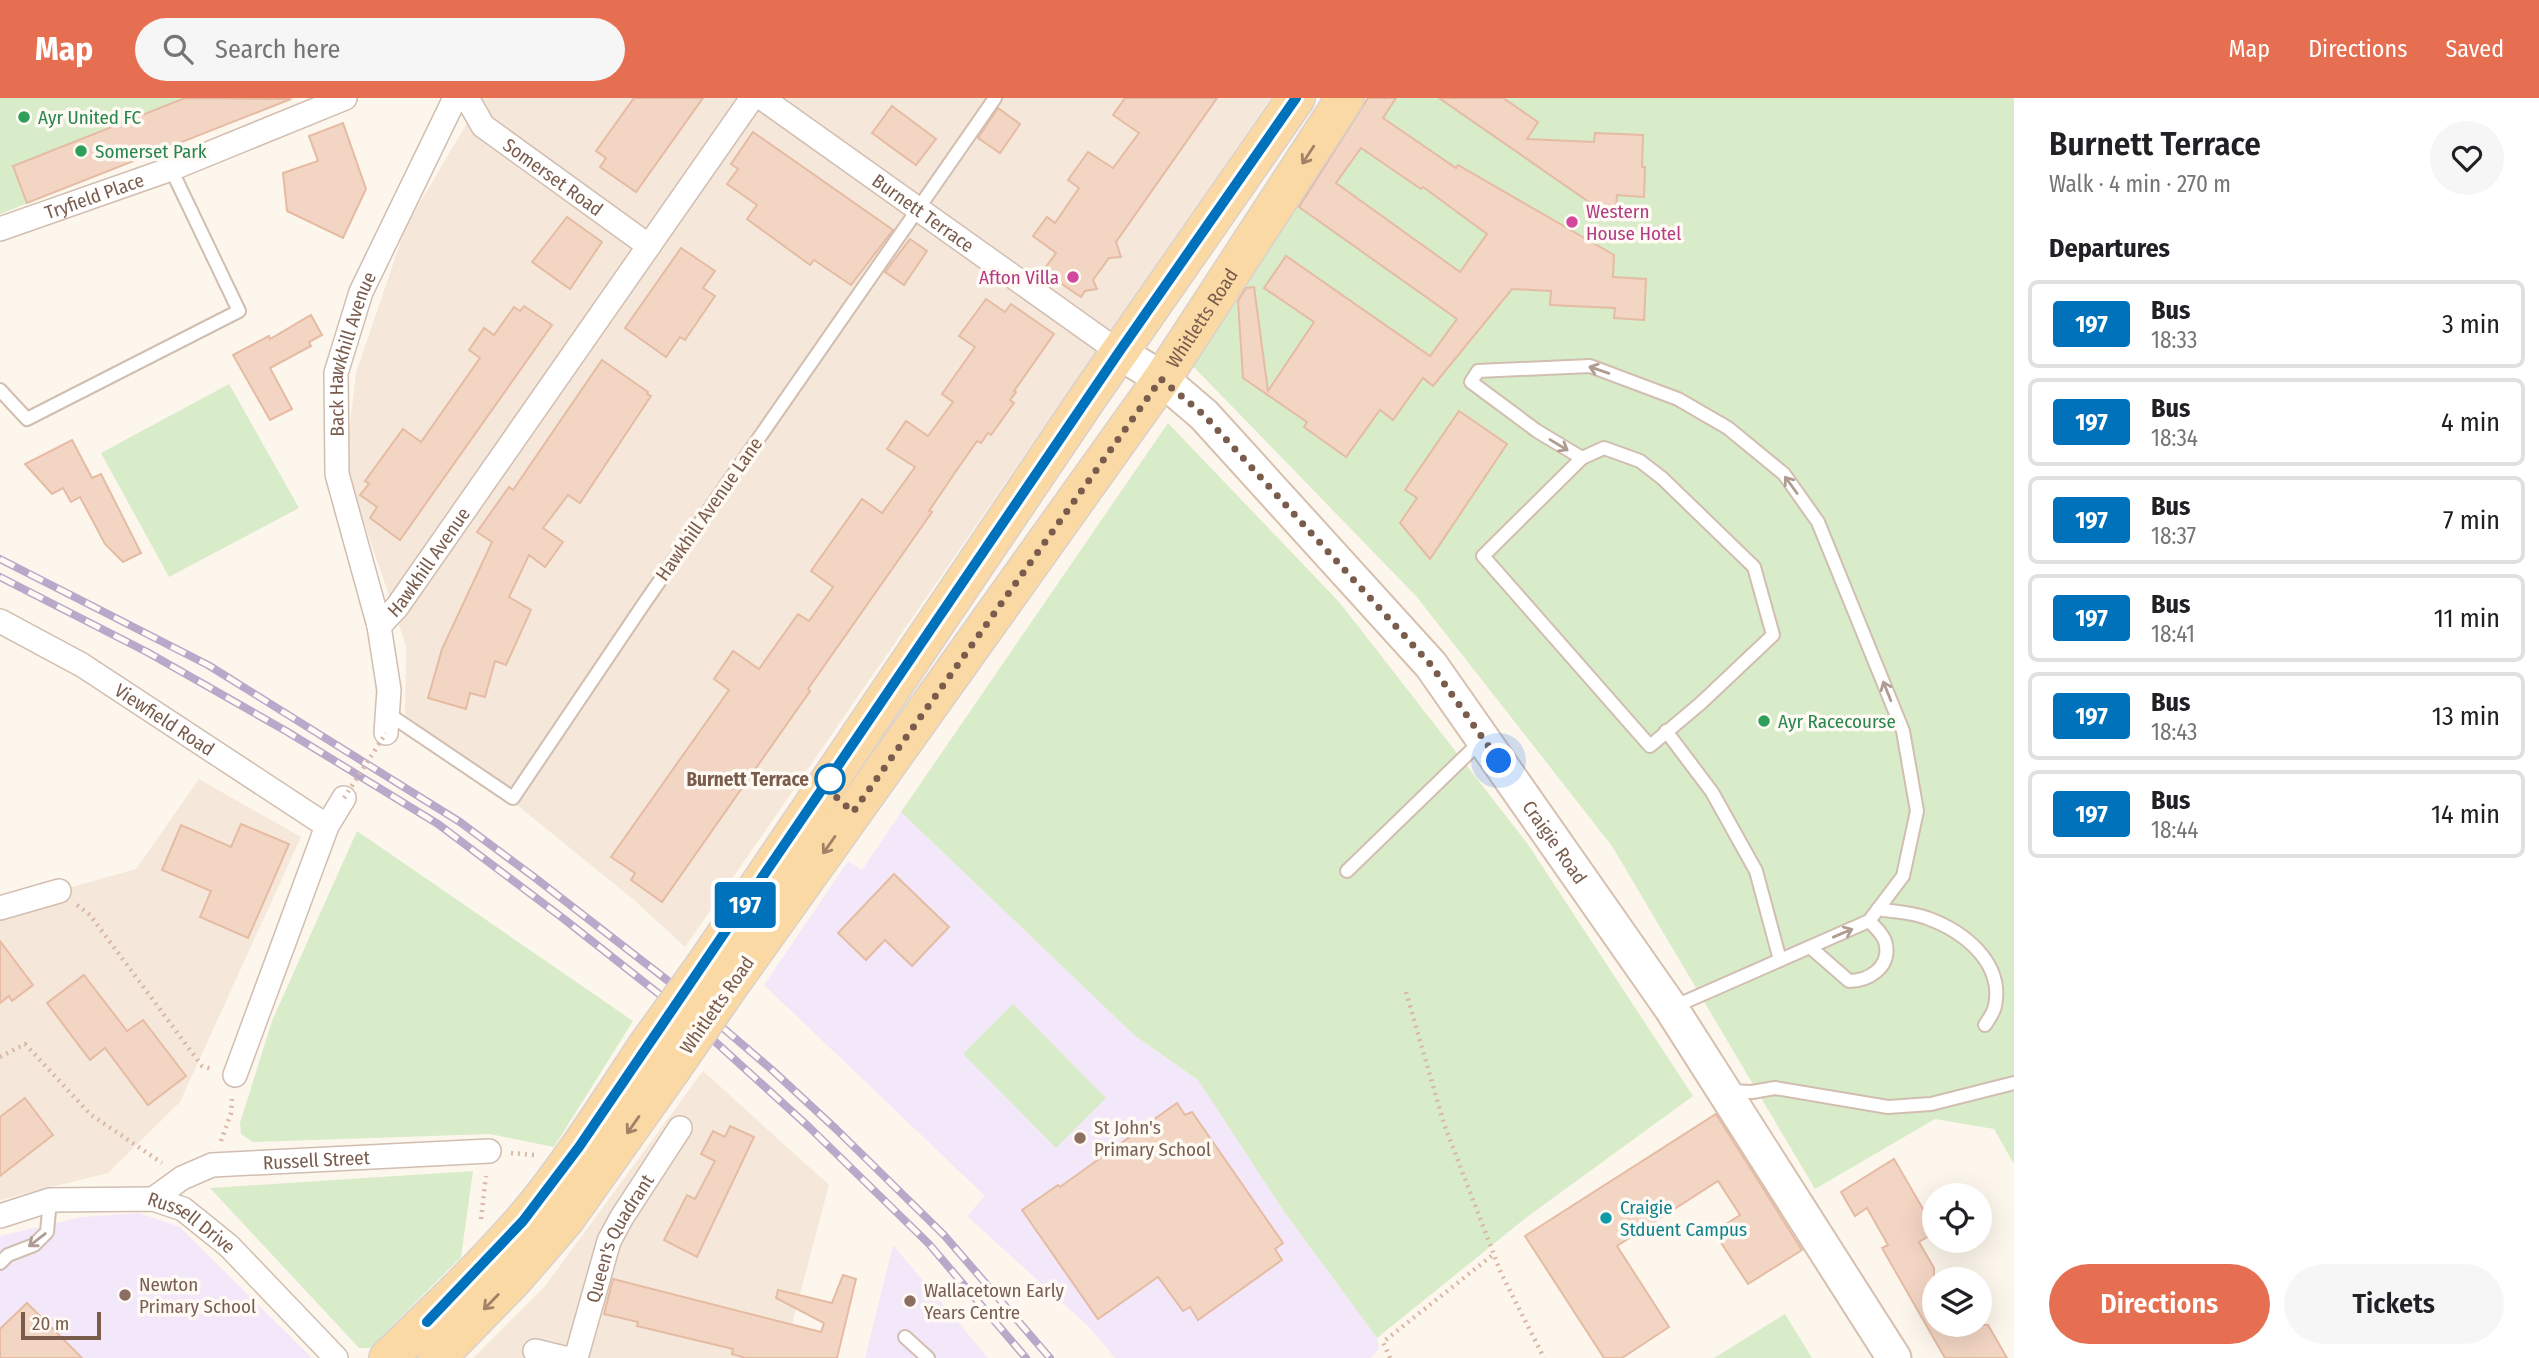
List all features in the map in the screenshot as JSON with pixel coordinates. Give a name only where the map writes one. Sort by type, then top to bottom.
[{"type":"main road","name":"Whitletts Road","points":[[438,1341],[513,1280],[565,1220],[659,1058],[839,799],[1119,352],[1296,98]]},
{"type":"main road","name":"Whitletts Road","points":[[839,799],[1161,379],[1345,98]]},
{"type":"main road","name":"Craigie Road","points":[[1119,352],[1161,379],[1204,415],[1431,665],[1671,1008],[1894,1358]]},
{"type":"main road","name":"Whitletts Road","points":[[438,1341],[474,1272],[531,1210],[579,1147],[659,1058]]},
{"type":"main road","points":[[388,1358],[438,1341]]},
{"type":"street","name":"Tryfield Place","points":[[0,229],[171,169],[345,98]]},
{"type":"street","name":"Back Hawkhill Avenue","points":[[379,626],[337,474],[336,373],[361,292],[454,98]]},
{"type":"street","name":"Somerset Road","points":[[467,98],[483,126],[649,246]]},
{"type":"street","name":"Hawkhill Avenue","points":[[387,723],[389,690],[379,626],[397,607],[752,98]]},
{"type":"street","name":"Burnett Terrace","points":[[762,98],[1119,352]]},
{"type":"street","name":"Viewfield Road","points":[[0,621],[82,665],[327,826]]},
{"type":"street","points":[[235,1075],[327,826],[344,798]]},
{"type":"street","points":[[0,908],[60,891]]},
{"type":"street","name":"Queen's Quadrant","points":[[576,1358],[609,1241],[680,1128]]},
{"type":"street","name":"Russell Street","points":[[153,1199],[182,1178],[212,1165],[489,1152]]},
{"type":"street","name":"Russell Drive","points":[[0,1216],[50,1200],[153,1199],[183,1209],[229,1245],[336,1358]]},
{"type":"street","points":[[536,1351],[564,1358]]},
{"type":"lane","name":"Hawkhill Avenue Lane","points":[[387,723],[513,798],[643,605],[995,98]]},
{"type":"lane","points":[[0,390],[27,419],[239,311],[171,169]]},
{"type":"lane","points":[[1582,458],[1537,431],[1471,382],[1478,371],[1590,366],[1678,399],[1728,428],[1784,474],[1818,522],[1903,731],[1917,811],[1903,876],[1869,921],[1671,1008]]},
{"type":"lane","points":[[1604,448],[1640,461],[1662,478],[1754,567],[1773,635],[1701,703],[1650,746],[1483,556],[1582,458],[1604,448]]},
{"type":"lane","points":[[1666,731],[1712,792],[1756,871],[1780,960]]},
{"type":"lane","points":[[1347,871],[1483,739]]},
{"type":"lane","points":[[1878,909],[1926,917],[1966,938],[1984,956],[1994,977],[1996,996],[1995,1008],[1985,1025]]},
{"type":"lane","points":[[1811,947],[1849,981],[1864,981],[1876,973],[1883,962],[1886,945],[1869,921]]},
{"type":"lane","points":[[1724,1091],[1752,1092],[1775,1088],[1888,1107],[1931,1104],[2014,1083]]},
{"type":"lane","points":[[0,1263],[8,1255],[34,1245],[47,1232],[50,1200]]},
{"type":"lane","points":[[905,1337],[928,1358]]},
{"type":"path","points":[[344,798],[387,723]]},
{"type":"path","points":[[60,891],[90,915],[202,1066],[235,1075],[231,1113],[212,1165]]},
{"type":"path","points":[[1406,992],[1444,1124],[1494,1254],[1544,1358]]},
{"type":"path","points":[[0,1057],[25,1044],[90,1114],[136,1142],[182,1178]]},
{"type":"path","points":[[474,1272],[489,1152]]},
{"type":"path","points":[[517,1154],[540,1156]]},
{"type":"path","points":[[1390,1358],[1383,1342],[1494,1254]]},
{"type":"shaded area","points":[[482,98],[1271,98],[685,947],[634,900],[405,714],[406,646],[345,466],[356,373],[406,226]]},
{"type":"shaded area","points":[[199,779],[301,837],[180,1102],[108,1173],[0,1200],[0,907],[136,869]]},
{"type":"shaded area","name":"St John's Primary School","points":[[901,812],[1134,1035],[1198,1080],[1283,1210],[1377,1338],[1379,1349],[1370,1358],[1115,1358],[1089,1327],[967,1216],[985,1196],[764,985],[848,861],[862,870]]},
{"type":"shaded area","points":[[703,1071],[829,1185],[783,1358],[473,1358],[545,1286]]},
{"type":"shaded area","name":"Newton Primary School","points":[[139,1213],[180,1227],[312,1358],[0,1358],[0,1236],[82,1217]]},
{"type":"shaded area","name":"Wallacetown Early Years Centre","points":[[893,1245],[988,1358],[865,1358]]},
{"type":"green space","name":"Somerset Park","points":[[0,98],[295,98],[0,214]]},
{"type":"green space","name":"Ayr Racecourse","points":[[1367,98],[2014,98],[2014,1164],[1994,1129],[1935,1119],[1815,1189],[1612,846],[1416,596],[1187,360]]},
{"type":"green space","points":[[229,384],[299,508],[169,577],[101,453]]},
{"type":"green space","points":[[1168,423],[1340,603],[1527,843],[1693,1096],[1527,1217],[1377,1338],[1283,1210],[1198,1080],[1134,1035],[901,812]]},
{"type":"green space","points":[[357,831],[633,1021],[554,1147],[490,1134],[253,1142],[241,1134],[240,1123],[272,1021]]},
{"type":"green space","points":[[1013,1004],[1106,1098],[1056,1148],[963,1054]]},
{"type":"green space","points":[[473,1171],[461,1257],[370,1348],[359,1348],[210,1188]]},
{"type":"green space","points":[[1785,1314],[1812,1358],[1714,1358]]},
{"type":"building","points":[[185,98],[291,99],[27,203],[13,166]]},
{"type":"building","points":[[634,98],[703,98],[636,192],[600,167],[606,158],[596,151]]},
{"type":"building","points":[[1125,98],[1217,98],[1116,242],[1121,257],[1109,258],[1093,280],[1097,289],[1085,291],[1081,297],[1043,271],[1056,253],[1033,236],[1047,217],[1055,223],[1079,188],[1068,180],[1088,152],[1113,168],[1139,133],[1113,115]]},
{"type":"building","points":[[1368,98],[1396,98],[1383,118],[1456,168],[1458,165],[1614,255],[1613,277],[1646,279],[1644,320],[1614,318],[1615,308],[1550,305],[1551,291],[1512,289],[1433,386],[1423,378],[1393,420],[1380,410],[1346,457],[1304,427],[1307,422],[1243,378],[1238,301],[1246,288],[1254,287],[1268,391],[1314,322],[1264,288],[1286,256],[1430,356],[1457,319],[1299,207]],"holes":[[[1361,148],[1421,189],[1423,187],[1487,234],[1460,272],[1336,183]]]},
{"type":"building","points":[[1439,98],[1503,98],[1538,122],[1527,139],[1594,142],[1595,133],[1643,135],[1644,197],[1617,195],[1615,220]]},
{"type":"building","points":[[892,106],[936,139],[916,165],[872,133]]},
{"type":"building","points":[[998,108],[1020,124],[1000,153],[978,138]]},
{"type":"building","points":[[343,123],[366,189],[343,238],[287,211],[283,173],[318,161],[309,136]]},
{"type":"building","points":[[753,132],[893,230],[851,285],[814,260],[810,265],[747,219],[757,205],[727,184],[738,169],[731,164]]},
{"type":"building","points":[[567,217],[602,242],[570,289],[532,262]]},
{"type":"building","points":[[910,239],[927,251],[904,285],[885,272]]},
{"type":"building","points":[[681,248],[715,271],[703,288],[715,296],[685,340],[680,337],[666,357],[625,328]]},
{"type":"building","points":[[986,299],[1005,312],[1011,304],[1054,334],[1014,391],[1016,392],[1010,400],[1014,403],[991,435],[988,433],[981,443],[977,441],[929,511],[932,512],[808,689],[810,691],[662,902],[631,880],[635,873],[611,857],[729,690],[714,679],[733,651],[759,669],[798,614],[809,621],[833,587],[811,571],[862,499],[882,513],[915,467],[887,449],[906,421],[928,436],[953,402],[942,394],[975,347],[959,336]]},
{"type":"building","points":[[524,306],[552,325],[400,540],[370,518],[377,507],[360,495],[369,484],[365,481],[403,429],[421,442],[480,358],[469,350],[484,328],[494,335],[514,307],[520,311]]},
{"type":"building","points":[[311,315],[322,335],[309,342],[311,346],[270,368],[292,409],[270,420],[233,355],[269,336],[270,339]]},
{"type":"building","points":[[602,360],[651,396],[580,503],[568,495],[543,528],[563,542],[545,567],[529,555],[509,597],[531,610],[506,665],[495,661],[485,697],[470,693],[466,709],[428,698],[442,649],[492,542],[477,532],[509,487],[513,490]]},
{"type":"building","points":[[1459,411],[1507,444],[1430,559],[1400,523],[1417,498],[1405,490]]},
{"type":"building","points":[[72,440],[92,478],[101,474],[141,553],[123,562],[105,544],[80,497],[71,502],[63,488],[52,494],[25,464]]},
{"type":"building","points":[[241,824],[289,844],[248,938],[200,917],[211,891],[162,870],[181,825],[231,847]]},
{"type":"building","points":[[894,874],[949,927],[912,966],[885,940],[866,960],[838,933]]},
{"type":"building","points":[[0,941],[33,985],[12,1001],[9,996],[0,1003]]},
{"type":"building","points":[[84,975],[127,1031],[143,1020],[186,1076],[148,1105],[105,1048],[90,1060],[47,1003]]},
{"type":"building","points":[[25,1098],[53,1135],[0,1176],[0,1117]]},
{"type":"building","points":[[1177,1103],[1185,1115],[1192,1112],[1283,1243],[1275,1249],[1282,1260],[1198,1320],[1190,1307],[1183,1311],[1158,1277],[1098,1319],[1022,1210],[1058,1185],[1060,1187]]},
{"type":"building","name":"Craigie Stduent Campus","points":[[1716,1114],[1802,1250],[1748,1284],[1714,1232],[1740,1215],[1718,1181],[1617,1246],[1669,1327],[1622,1358],[1604,1358],[1525,1236]]},
{"type":"building","points":[[730,1126],[754,1137],[697,1257],[664,1240],[687,1195],[695,1199],[715,1161],[701,1154],[713,1131],[725,1137]]},
{"type":"building","points":[[1894,1159],[1922,1207],[1922,1240],[1919,1242],[1922,1253],[1925,1253],[1933,1267],[1922,1267],[1922,1318],[1882,1248],[1888,1245],[1867,1208],[1855,1216],[1841,1192]]},
{"type":"building","points":[[843,1275],[856,1279],[837,1358],[746,1358],[732,1354],[733,1349],[637,1326],[638,1322],[604,1314],[613,1279],[821,1332],[824,1323],[776,1298],[778,1290],[832,1303]]},
{"type":"building","points":[[27,1303],[82,1358],[0,1358],[0,1329]]},
{"type":"building","points":[[1992,1332],[2007,1358],[1945,1358],[1933,1337],[1992,1337]]},
{"type":"railway","points":[[0,559],[208,665],[460,822],[534,877],[667,980],[836,1129],[944,1235],[1050,1358]]},
{"type":"railway","points":[[0,577],[147,652],[286,731],[438,824],[564,919],[688,1017],[809,1127],[929,1244],[1026,1358]]},
{"type":"bus line","name":"197","points":[[427,1322],[523,1221],[579,1147],[1119,352],[1296,98]]},
{"type":"place","name":"Ayr United FC","points":[[24,117]]},
{"type":"place","name":"Somerset Park","points":[[81,151]]},
{"type":"place","name":"Western House Hotel","points":[[1572,222]]},
{"type":"place","name":"Afton Villa","points":[[1073,277]]},
{"type":"place","name":"Ayr Racecourse","points":[[1764,721]]},
{"type":"place","name":"Burnett Terrace","points":[[830,779]]},
{"type":"place","name":"St John's Primary School","points":[[1080,1138]]},
{"type":"place","name":"Craigie Stduent Campus","points":[[1606,1218]]},
{"type":"place","name":"Newton Primary School","points":[[125,1295]]},
{"type":"place","name":"Wallacetown Early Years Centre","points":[[910,1301]]},
{"type":"route","points":[[830,779],[825,787],[853,812],[1161,379],[1204,415],[1431,665],[1499,761]]}]
